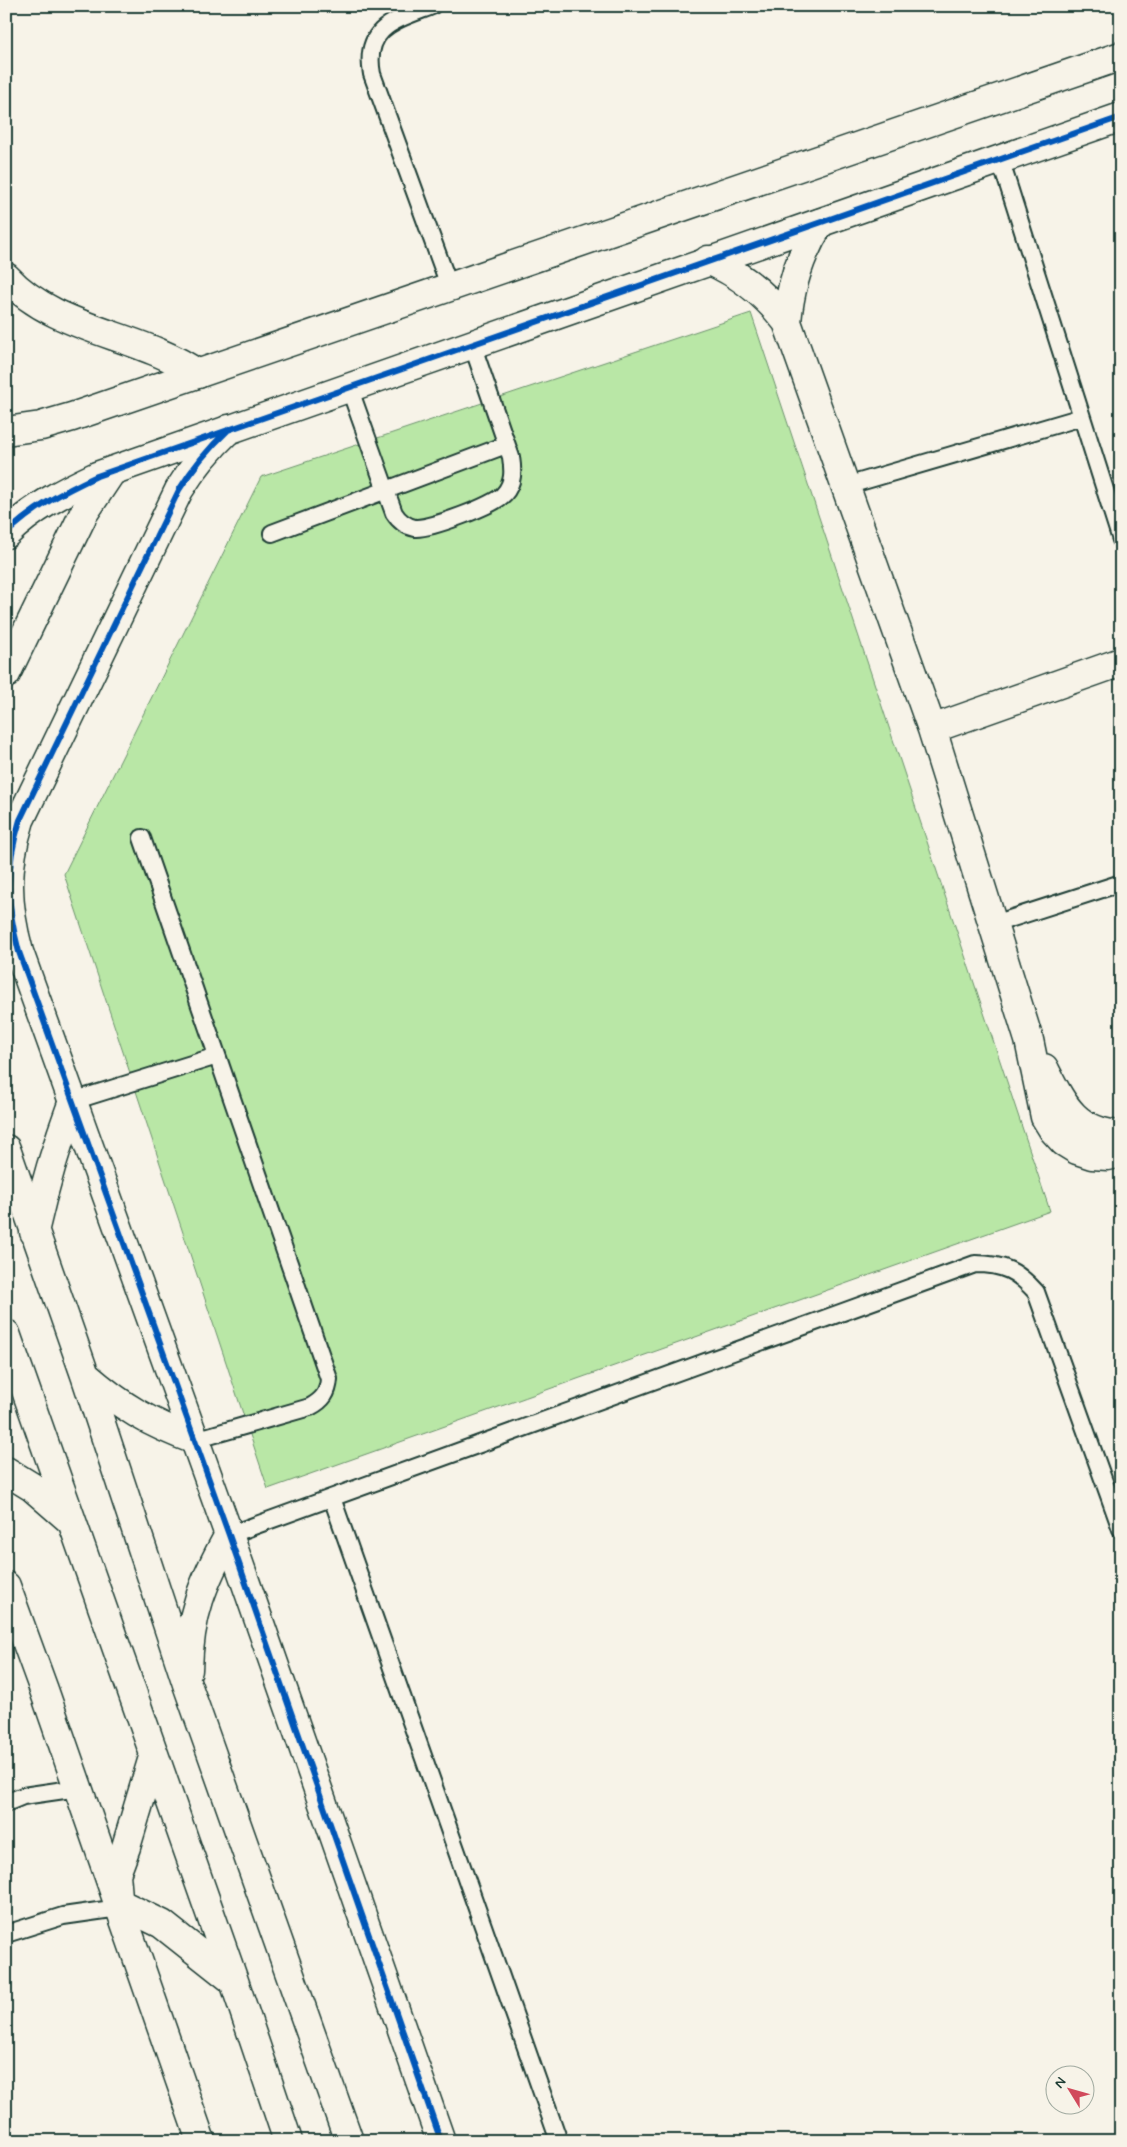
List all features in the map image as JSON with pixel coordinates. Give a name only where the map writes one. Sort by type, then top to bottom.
[{"type":"street","points":[[6,431],[42,426],[72,418],[1121,56]]},
{"type":"street","points":[[6,534],[39,508],[67,490],[112,471],[708,260],[820,223],[1121,117]]},
{"type":"street","points":[[787,322],[793,280],[808,241],[820,223]]},
{"type":"street","points":[[708,260],[727,268],[744,279],[775,306],[787,322],[932,729],[1029,1040],[1046,1116],[1053,1130],[1064,1142],[1077,1150],[1100,1155],[1121,1154]]},
{"type":"street","points":[[6,277],[28,296],[50,310],[163,353],[198,374]]},
{"type":"street","points":[[229,429],[192,468],[179,490],[30,797],[12,844],[8,895],[11,923],[19,952],[229,1535],[441,2141]]},
{"type":"street","points":[[6,674],[84,513],[112,471]]},
{"type":"street","points":[[932,729],[1121,662]]},
{"type":"street","points":[[1029,1040],[1058,1096],[1070,1113],[1085,1125],[1097,1131],[1121,1135]]},
{"type":"street","points":[[34,1232],[57,1144],[73,1101]]},
{"type":"street","points":[[6,1149],[85,1375],[187,1684],[349,2141]]},
{"type":"street","points":[[6,1334],[234,1981],[288,2141]]},
{"type":"street","points":[[85,1375],[109,1397],[136,1415],[165,1429],[195,1440]]},
{"type":"street","points":[[6,1471],[32,1487],[72,1521]]},
{"type":"street","points":[[187,1684],[188,1645],[196,1606],[210,1569],[229,1535]]},
{"type":"street","points":[[7,1593],[78,1788],[118,1908],[201,2141]]},
{"type":"street","points":[[118,1908],[116,1874],[154,1754]]},
{"type":"street","points":[[118,1908],[123,1905],[162,1924],[234,1981]]},
{"type":"lane","points":[[432,6],[386,25],[376,35],[371,48],[370,61],[372,74],[450,288]]},
{"type":"lane","points":[[1000,159],[1121,540]]},
{"type":"lane","points":[[349,387],[394,513],[407,526],[426,527],[496,501],[505,493],[511,482],[513,469],[511,457],[472,344]]},
{"type":"lane","points":[[846,486],[1082,417]]},
{"type":"lane","points":[[272,533],[506,445]]},
{"type":"lane","points":[[142,838],[326,1371],[328,1388],[324,1396],[310,1407],[195,1440]]},
{"type":"lane","points":[[994,924],[1121,883]]},
{"type":"lane","points":[[73,1101],[217,1056]]},
{"type":"lane","points":[[229,1535],[975,1264],[993,1264],[1010,1269],[1024,1279],[1036,1292],[1121,1529]]},
{"type":"lane","points":[[332,1498],[560,2141]]},
{"type":"lane","points":[[6,1803],[23,1796],[78,1788]]},
{"type":"lane","points":[[6,1934],[63,1916],[118,1908]]},
{"type":"green space","points":[[751,313],[1050,1211],[268,1489],[64,874],[261,477]]},
{"type":"cycle path","points":[[6,534],[38,508],[97,476],[1121,117]]},
{"type":"cycle path","points":[[229,429],[202,458],[179,490],[20,820],[15,837],[10,870],[10,902],[19,952],[229,1535],[441,2141]]}]
